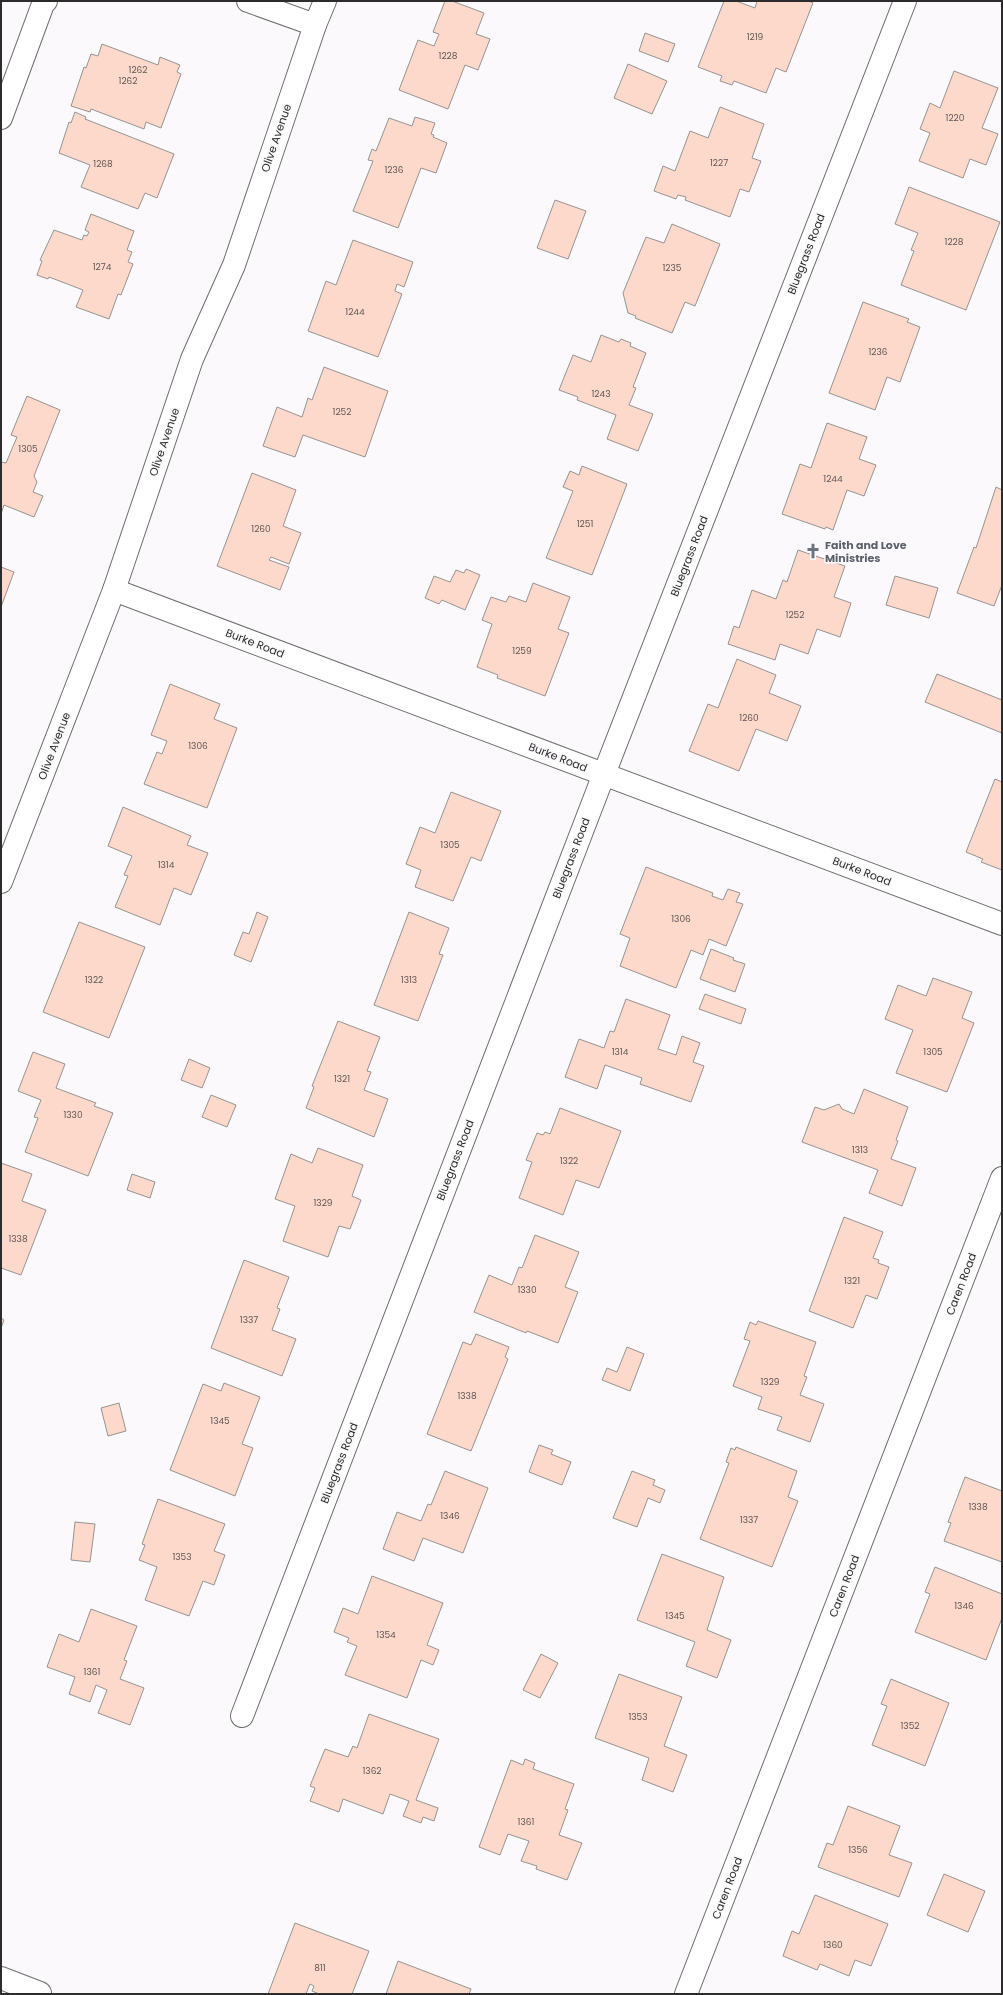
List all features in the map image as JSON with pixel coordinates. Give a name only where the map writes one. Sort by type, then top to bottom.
[{"type":"street","points":[[1,118],[43,4],[46,1]]},
{"type":"street","points":[[248,1],[315,25]]},
{"type":"street","name":"Olive Avenue","points":[[1,882],[114,590],[192,359],[234,265],[315,25],[325,1]]},
{"type":"street","name":"Bluegrass Road","points":[[242,1716],[604,774],[905,1]]},
{"type":"street","name":"Burke Road","points":[[114,590],[1002,924]]},
{"type":"street","name":"Caren Road","points":[[686,1994],[1002,1178]]},
{"type":"street","points":[[1,1978],[40,1993]]},
{"type":"building","points":[[445,1],[452,1],[484,13],[476,34],[490,39],[478,70],[465,65],[448,109],[399,90],[418,40],[434,46],[439,34],[433,32]]},
{"type":"building","points":[[724,1],[736,1],[755,8],[757,1],[809,1],[813,3],[786,72],[776,68],[766,93],[734,81],[732,85],[720,81],[722,76],[698,67]]},
{"type":"building","points":[[645,33],[675,44],[668,62],[639,51]]},
{"type":"building","points":[[102,44],[158,65],[160,57],[180,65],[177,72],[181,74],[161,128],[146,122],[144,129],[91,109],[90,112],[71,106],[84,67],[86,68],[91,54],[98,56]]},
{"type":"building","points":[[628,64],[667,81],[652,114],[614,98]]},
{"type":"building","points":[[954,71],[998,88],[982,128],[998,134],[986,165],[970,159],[963,178],[919,161],[930,133],[920,129],[930,103],[940,108]]},
{"type":"building","points":[[720,107],[764,124],[752,158],[761,161],[749,192],[740,189],[730,217],[685,200],[686,197],[678,195],[676,199],[654,191],[663,166],[675,171],[690,131],[708,138]]},
{"type":"building","points":[[75,112],[86,117],[85,119],[174,154],[157,198],[145,193],[138,209],[81,187],[90,165],[59,153],[69,122],[71,123]]},
{"type":"building","points":[[415,117],[435,123],[431,134],[434,135],[433,137],[447,143],[436,173],[421,168],[398,228],[353,211],[373,161],[368,160],[372,149],[376,151],[389,118],[412,126]]},
{"type":"building","points":[[909,187],[1000,222],[966,310],[901,285],[914,251],[911,250],[918,233],[895,224]]},
{"type":"building","points":[[555,200],[586,211],[568,259],[537,248]]},
{"type":"building","points":[[91,214],[134,231],[127,250],[132,252],[128,262],[133,264],[121,295],[118,294],[109,319],[76,307],[83,290],[49,277],[48,279],[37,275],[42,261],[40,260],[54,230],[82,240],[84,235],[87,236],[89,232],[85,230]]},
{"type":"building","points":[[672,224],[720,244],[695,306],[685,302],[672,333],[635,318],[636,316],[628,313],[623,293],[646,237],[664,243]]},
{"type":"building","points":[[353,240],[413,262],[404,287],[397,284],[395,291],[402,294],[378,357],[308,331],[326,281],[336,285]]},
{"type":"building","points":[[863,302],[909,319],[907,322],[920,327],[900,382],[887,377],[875,410],[829,393]]},
{"type":"building","points":[[601,335],[619,342],[621,339],[631,343],[630,346],[646,353],[633,387],[636,388],[629,405],[653,414],[638,451],[607,439],[616,415],[577,400],[578,397],[559,390],[573,355],[591,362]]},
{"type":"building","points":[[324,367],[388,391],[365,457],[303,435],[295,457],[263,446],[277,407],[302,417],[308,398],[312,400]]},
{"type":"building","points":[[27,396],[60,410],[34,476],[37,482],[33,492],[43,496],[34,517],[4,505],[1,514],[1,462],[6,463],[17,437],[11,435]]},
{"type":"building","points":[[827,423],[867,437],[859,459],[876,465],[864,496],[847,490],[833,530],[826,527],[825,529],[782,514],[800,464],[811,468]]},
{"type":"building","points":[[582,466],[627,484],[592,575],[546,558],[573,491],[563,487],[570,471],[579,475]]},
{"type":"building","points":[[252,473],[296,490],[283,526],[301,533],[289,564],[271,557],[269,560],[289,567],[280,590],[217,566]]},
{"type":"building","points":[[996,487],[1002,490],[1002,585],[994,606],[957,593],[974,547],[976,548]]},
{"type":"building","points":[[798,550],[845,566],[834,597],[851,603],[840,637],[817,629],[808,654],[780,644],[775,660],[728,644],[734,626],[739,628],[752,590],[776,599],[783,580],[787,582]]},
{"type":"building","points":[[1,567],[14,572],[1,607]]},
{"type":"building","points":[[466,569],[480,575],[465,610],[442,600],[439,604],[425,598],[434,576],[450,582],[456,570],[464,573]]},
{"type":"building","points":[[895,576],[938,588],[929,618],[886,605]]},
{"type":"building","points":[[533,583],[570,597],[558,629],[569,633],[545,696],[497,678],[498,675],[477,667],[492,624],[482,620],[491,597],[506,602],[509,596],[526,602]]},
{"type":"building","points":[[737,659],[776,675],[769,693],[801,706],[787,741],[756,729],[739,771],[689,751],[708,704],[718,708]]},
{"type":"building","points":[[937,674],[1002,700],[1002,733],[925,702]]},
{"type":"building","points":[[170,684],[220,704],[214,719],[237,728],[207,808],[144,784],[157,752],[162,754],[167,741],[151,735]]},
{"type":"building","points":[[995,779],[1002,782],[1002,870],[981,862],[983,859],[966,852]]},
{"type":"building","points":[[451,792],[501,811],[481,861],[471,857],[453,901],[415,887],[421,870],[406,864],[420,827],[435,833]]},
{"type":"building","points":[[123,807],[191,836],[187,845],[208,853],[191,895],[174,888],[160,925],[115,907],[128,876],[124,875],[132,856],[108,846]]},
{"type":"building","points":[[646,867],[713,893],[712,896],[723,900],[728,889],[740,893],[736,902],[743,904],[726,946],[709,939],[703,955],[691,950],[676,988],[620,966],[630,938],[620,934]]},
{"type":"building","points":[[257,912],[268,917],[251,962],[234,955],[243,932],[249,934]]},
{"type":"building","points":[[409,912],[449,928],[439,954],[443,955],[418,1021],[374,1005]]},
{"type":"building","points":[[79,922],[145,947],[109,1038],[43,1012]]},
{"type":"building","points":[[711,949],[745,964],[735,992],[700,979]]},
{"type":"building","points":[[933,978],[972,992],[962,1018],[974,1023],[947,1092],[896,1073],[913,1030],[885,1019],[898,985],[926,996]]},
{"type":"building","points":[[705,994],[746,1009],[741,1024],[699,1009]]},
{"type":"building","points":[[626,999],[670,1015],[658,1049],[676,1055],[682,1036],[700,1043],[693,1062],[704,1066],[691,1102],[640,1084],[642,1078],[605,1065],[597,1089],[565,1077],[579,1039],[604,1048],[610,1031],[614,1032]]},
{"type":"building","points":[[338,1021],[380,1037],[367,1071],[371,1072],[364,1090],[388,1099],[374,1137],[306,1108],[314,1087],[312,1086]]},
{"type":"building","points":[[33,1052],[65,1064],[56,1088],[96,1103],[94,1106],[113,1113],[88,1176],[25,1152],[38,1118],[34,1117],[41,1100],[18,1091]]},
{"type":"building","points":[[189,1059],[210,1068],[202,1088],[181,1080]]},
{"type":"building","points":[[864,1089],[908,1107],[891,1159],[916,1168],[902,1206],[869,1193],[878,1170],[802,1142],[815,1107],[824,1110],[839,1104],[842,1109],[854,1114]]},
{"type":"building","points":[[211,1095],[236,1105],[227,1127],[202,1117]]},
{"type":"building","points":[[560,1108],[621,1131],[599,1188],[576,1180],[563,1215],[519,1198],[532,1162],[526,1160],[537,1133],[543,1135],[545,1132],[550,1134]]},
{"type":"building","points":[[318,1148],[363,1165],[352,1196],[361,1200],[350,1229],[339,1226],[328,1257],[283,1241],[295,1206],[275,1199],[291,1154],[312,1163]]},
{"type":"building","points":[[1,1163],[32,1174],[22,1201],[46,1210],[21,1275],[1,1268]]},
{"type":"building","points":[[132,1174],[155,1182],[150,1198],[127,1190]]},
{"type":"building","points":[[844,1217],[883,1232],[873,1258],[879,1260],[878,1263],[889,1267],[877,1299],[866,1295],[853,1328],[809,1311]]},
{"type":"building","points":[[535,1235],[579,1252],[565,1287],[578,1292],[558,1343],[527,1331],[526,1333],[474,1312],[489,1275],[512,1285],[519,1267],[522,1268]]},
{"type":"building","points":[[244,1260],[289,1277],[277,1308],[280,1309],[272,1330],[296,1339],[282,1376],[211,1348]]},
{"type":"building","points":[[1,1318],[4,1320],[1,1328]]},
{"type":"building","points":[[758,1321],[816,1342],[804,1376],[807,1377],[800,1395],[824,1404],[810,1442],[777,1430],[782,1417],[758,1409],[762,1397],[733,1386],[750,1341],[744,1339],[750,1322],[756,1325]]},
{"type":"building","points":[[476,1334],[509,1347],[505,1357],[508,1359],[471,1451],[427,1434],[463,1342],[471,1345]]},
{"type":"building","points":[[627,1347],[644,1354],[630,1391],[602,1380],[607,1368],[617,1372]]},
{"type":"building","points":[[224,1383],[260,1397],[242,1444],[253,1448],[235,1496],[170,1470],[203,1384],[221,1391]]},
{"type":"building","points":[[119,1403],[126,1431],[108,1436],[101,1408]]},
{"type":"building","points":[[539,1445],[553,1450],[551,1454],[571,1462],[562,1485],[529,1472]]},
{"type":"building","points":[[736,1447],[797,1471],[788,1497],[798,1501],[772,1567],[700,1539],[729,1463],[726,1462],[731,1448],[735,1450]]},
{"type":"building","points":[[445,1471],[488,1488],[463,1553],[423,1538],[414,1561],[383,1549],[397,1512],[421,1521],[428,1504],[431,1505]]},
{"type":"building","points":[[632,1471],[655,1480],[653,1485],[665,1490],[660,1503],[648,1498],[637,1527],[613,1518]]},
{"type":"building","points":[[965,1477],[1002,1491],[1002,1562],[944,1541],[951,1523],[948,1522]]},
{"type":"building","points":[[158,1499],[225,1524],[214,1551],[225,1555],[214,1585],[203,1581],[189,1616],[145,1600],[157,1567],[139,1560],[145,1545],[142,1544]]},
{"type":"building","points":[[75,1522],[95,1524],[90,1562],[71,1560]]},
{"type":"building","points":[[662,1554],[724,1577],[707,1630],[731,1640],[717,1678],[686,1666],[695,1642],[637,1620]]},
{"type":"building","points":[[935,1567],[1002,1594],[1002,1618],[986,1660],[915,1632],[930,1594],[925,1592]]},
{"type":"building","points":[[372,1576],[443,1603],[427,1645],[439,1650],[433,1665],[421,1660],[407,1698],[345,1675],[357,1646],[347,1642],[349,1638],[334,1632],[343,1608],[358,1614]]},
{"type":"building","points":[[91,1609],[137,1626],[124,1660],[127,1661],[120,1679],[144,1688],[130,1725],[98,1713],[107,1690],[96,1685],[90,1702],[69,1694],[75,1677],[47,1667],[59,1634],[79,1642]]},
{"type":"building","points":[[541,1654],[558,1663],[540,1698],[523,1690]]},
{"type":"building","points":[[619,1674],[682,1697],[664,1746],[687,1755],[673,1792],[642,1780],[649,1758],[595,1738]]},
{"type":"building","points":[[891,1679],[949,1703],[925,1766],[872,1745],[887,1706],[881,1704]]},
{"type":"building","points":[[369,1714],[439,1739],[416,1800],[438,1808],[434,1821],[423,1817],[421,1823],[403,1816],[409,1801],[390,1794],[383,1814],[343,1799],[339,1812],[310,1801],[315,1788],[310,1786],[325,1749],[348,1757],[353,1746],[357,1748]]},
{"type":"building","points":[[525,1759],[535,1763],[533,1769],[574,1784],[565,1809],[568,1810],[559,1835],[582,1843],[567,1880],[536,1869],[537,1866],[521,1861],[529,1841],[508,1834],[500,1855],[479,1847],[511,1760],[523,1765]]},
{"type":"building","points":[[848,1806],[900,1826],[889,1855],[912,1863],[899,1897],[818,1867],[827,1843],[833,1845]]},
{"type":"building","points":[[944,1874],[985,1891],[968,1932],[927,1915]]},
{"type":"building","points":[[815,1895],[888,1924],[871,1966],[855,1960],[849,1976],[820,1964],[817,1970],[783,1956],[792,1931],[799,1934]]},
{"type":"building","points":[[295,1923],[369,1951],[352,1994],[319,1994],[312,1991],[314,1986],[310,1984],[306,1994],[268,1994]]},
{"type":"building","points":[[398,1961],[471,1989],[469,1994],[386,1994]]},
{"type":"place","name":"Faith and Love Ministries","points":[[813,551]]}]
